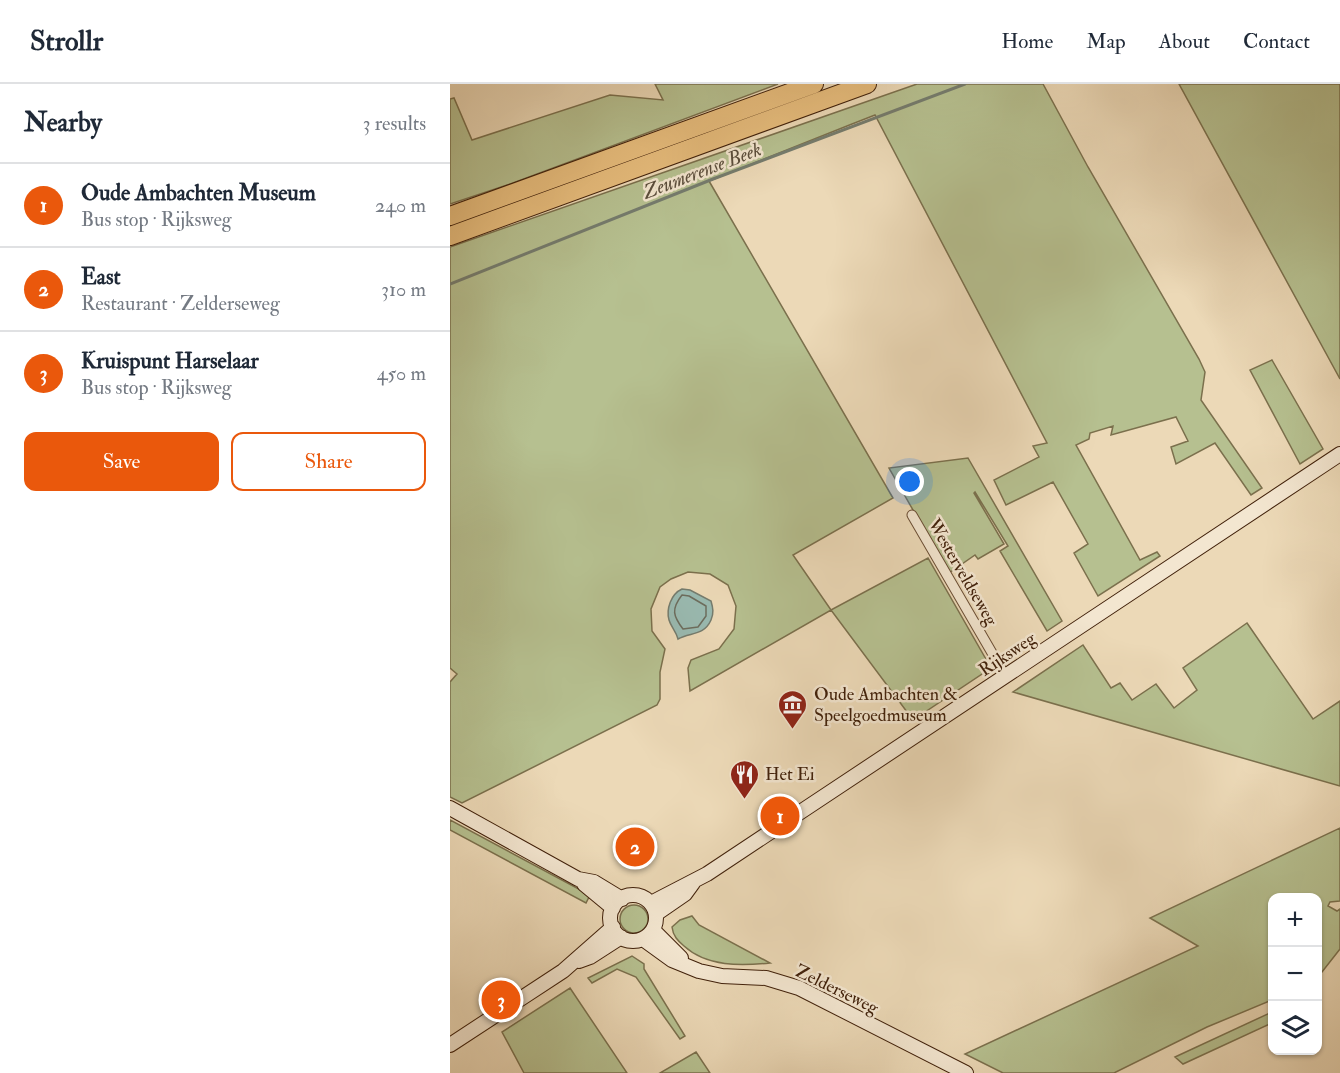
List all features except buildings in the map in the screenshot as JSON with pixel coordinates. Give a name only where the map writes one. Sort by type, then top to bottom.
[{"type":"highway","points":[[450,216],[814,84]]},
{"type":"highway","points":[[450,236],[867,84]]},
{"type":"main road","name":"Rijksweg","points":[[653,908],[680,886],[693,882],[1340,454]]},
{"type":"main road","points":[[450,808],[578,879],[594,882],[617,903]]},
{"type":"main road","points":[[634,895],[640,896],[653,908],[648,934],[628,940],[617,932],[610,918],[617,903],[634,895]]},
{"type":"main road","points":[[450,1045],[574,962],[590,957],[617,932]]},
{"type":"main road","name":"Zelderseweg","points":[[648,934],[678,954],[685,964],[713,975],[734,978],[766,978],[788,983],[966,1073]]},
{"type":"street","name":"Westerveldseweg","points":[[912,515],[1006,676]]},
{"type":"green space","points":[[655,84],[778,84],[513,183],[450,204],[450,99],[454,98],[472,140],[610,95],[663,100]]},
{"type":"green space","points":[[917,84],[1043,84],[1088,167],[1199,359],[1205,372],[1201,400],[1262,488],[1251,495],[1215,443],[1176,464],[1171,447],[1188,441],[1176,417],[1111,435],[1113,426],[1090,433],[1089,439],[1076,445],[1140,560],[1157,552],[1160,556],[1098,596],[1074,553],[1088,544],[1053,482],[1006,505],[994,480],[1039,457],[1033,446],[1047,443],[875,115],[709,181],[893,498],[793,555],[831,610],[690,691],[688,668],[691,660],[719,649],[734,629],[736,606],[728,585],[710,574],[688,572],[671,579],[660,587],[651,609],[652,631],[665,649],[660,672],[660,699],[657,705],[462,803],[450,797],[450,682],[457,674],[450,668],[450,247]]},
{"type":"green space","points":[[1179,84],[1340,84],[1340,379]]},
{"type":"green space","points":[[1272,360],[1323,449],[1300,464],[1250,370]]},
{"type":"green space","points":[[968,458],[1062,621],[1047,631],[1000,551],[1008,546],[975,492],[1004,544],[978,559],[975,555],[949,573],[889,468]]},
{"type":"green space","points":[[928,558],[991,668],[913,720],[831,610]]},
{"type":"green space","points":[[1247,623],[1313,719],[1340,701],[1340,786],[1013,692],[1083,645],[1111,688],[1120,683],[1132,700],[1156,684],[1174,708],[1197,690],[1183,668]]},
{"type":"green space","points":[[450,820],[590,895],[586,903],[450,830]]},
{"type":"green space","points":[[1340,828],[1340,901],[1330,902],[1328,906],[1337,911],[1340,909],[1340,949],[1322,972],[1322,893],[1268,893],[1268,1002],[1207,1027],[1114,1073],[1003,1073],[965,1054],[1198,946],[1150,918]]},
{"type":"green space","points":[[634,905],[644,909],[648,919],[644,929],[634,933],[624,929],[620,919],[624,909]]},
{"type":"green space","points":[[692,916],[699,925],[770,963],[725,964],[693,953],[678,940],[672,927],[680,920]]},
{"type":"green space","points":[[632,956],[644,964],[644,969],[685,1036],[680,1039],[636,977],[617,969],[592,983],[588,978]]},
{"type":"green space","points":[[570,988],[627,1073],[524,1073],[502,1032]]},
{"type":"green space","points":[[1268,1014],[1268,1025],[1183,1064],[1175,1057]]},
{"type":"green space","points":[[696,1052],[710,1073],[660,1073]]},
{"type":"water","points":[[682,589],[690,590],[711,601],[713,613],[705,629],[678,639],[670,622],[668,611],[672,598]]},
{"type":"waterway","name":"Zeumerense Beek","points":[[450,284],[713,179],[965,84]]},
{"type":"place","name":"Oude Ambachten & Speelgoedmuseum","points":[[793,730]]},
{"type":"place","name":"Het Ei","points":[[744,800]]},
{"type":"place","name":"Oude Ambachten Museum","points":[[780,816]]},
{"type":"place","name":"East","points":[[635,847]]},
{"type":"place","name":"Kruispunt Harselaar","points":[[501,1000]]}]
